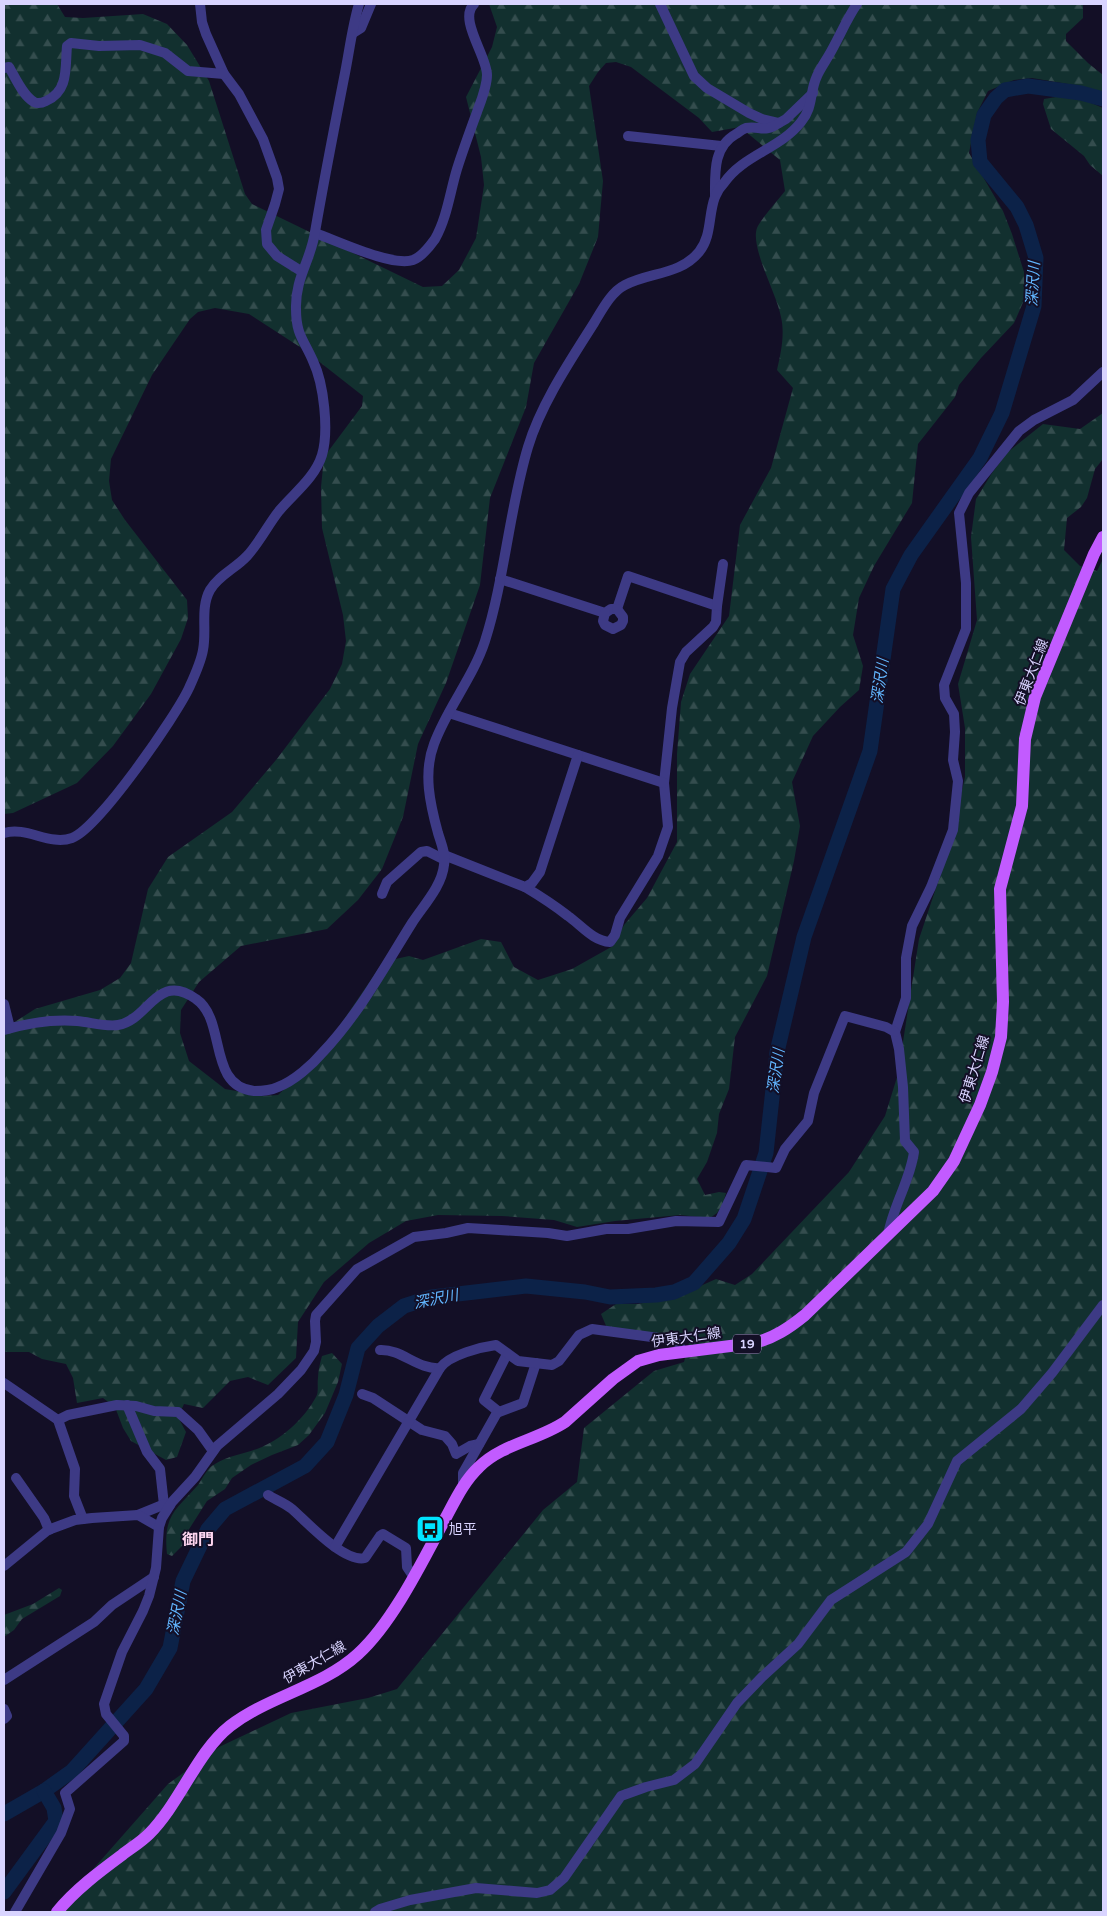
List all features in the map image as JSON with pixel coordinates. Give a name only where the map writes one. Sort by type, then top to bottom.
[{"type":"main road","name":"伊東大仁線","points":[[57,1912],[92,1878],[148,1835],[174,1802],[208,1751],[230,1726],[247,1714],[316,1681],[357,1655],[377,1634],[413,1576],[463,1488],[488,1459],[566,1422],[613,1379],[638,1361],[649,1357],[754,1343],[777,1335],[805,1315],[933,1191],[954,1161],[980,1105],[992,1072],[1001,1037],[1003,1011],[1000,889],[1022,806],[1024,756],[1029,719],[1038,690],[1094,554],[1103,537]]},
{"type":"street","points":[[200,4],[205,30],[224,74],[239,94],[263,139],[277,178],[279,190],[266,230],[266,239],[277,256],[301,271]]},
{"type":"street","points":[[4,832],[13,830],[58,840],[71,839],[82,833],[124,785],[154,745],[189,688],[203,650],[205,606],[209,591],[216,582],[248,555],[281,509],[302,486],[322,456],[325,439],[325,419],[319,381],[313,361],[300,339],[296,313],[297,292],[301,271],[315,233],[359,4]]},
{"type":"street","points":[[354,32],[361,28],[371,4]]},
{"type":"street","points":[[315,233],[399,262],[415,259],[427,250],[443,220],[457,169],[488,77],[487,66],[471,27],[469,11],[474,4]]},
{"type":"street","points":[[660,4],[697,80],[707,88],[755,116],[779,123]]},
{"type":"street","points":[[715,197],[728,177],[738,168],[777,144],[795,130],[808,111],[817,76],[857,4]]},
{"type":"street","points":[[4,68],[9,67],[27,96],[35,102],[41,103],[52,99],[60,92],[64,84],[67,46],[71,43],[99,46],[140,45],[165,53],[188,70],[224,74]]},
{"type":"street","points":[[4,1004],[7,1029],[46,1021],[119,1025],[134,1018],[157,995],[172,991],[181,992],[196,998],[208,1013],[225,1072],[233,1081],[246,1089],[255,1091],[272,1090],[284,1085],[321,1054],[352,1015],[441,878],[445,858],[435,821],[428,776],[432,748],[440,729],[480,655],[486,637],[500,579],[519,483],[538,419],[595,320],[618,289],[626,284],[675,269],[690,261],[706,241],[715,197],[715,167],[721,146],[730,137],[746,128],[770,129],[786,119],[813,93]]},
{"type":"street","points":[[628,136],[721,146]]},
{"type":"street","points":[[888,1235],[891,1218],[912,1164],[914,1152],[905,1141],[902,1078],[895,1032],[906,998],[906,958],[912,926],[931,887],[953,830],[958,781],[953,760],[954,714],[945,698],[944,685],[966,629],[966,583],[959,513],[969,493],[1019,432],[1034,420],[1074,400],[1103,372]]},
{"type":"street","points":[[382,894],[387,882],[421,852],[427,851],[525,887],[603,942],[610,942],[615,935],[620,918],[658,856],[668,827],[664,783],[674,693],[680,662],[686,652],[716,622],[723,564]]},
{"type":"street","points":[[616,609],[628,576],[718,606]]},
{"type":"street","points":[[500,579],[605,613]]},
{"type":"street","points":[[611,609],[616,609],[623,616],[623,621],[613,630],[605,625],[603,621],[605,613],[611,609]]},
{"type":"street","points":[[449,713],[664,783]]},
{"type":"street","points":[[525,887],[532,883],[540,872],[578,755]]},
{"type":"street","points":[[16,1912],[64,1826],[70,1809],[66,1794],[124,1741],[124,1736],[106,1714],[104,1704],[122,1652],[143,1611],[154,1577],[159,1527],[167,1505],[195,1477],[213,1451],[278,1394],[301,1370],[314,1351],[316,1342],[316,1314],[357,1270],[414,1237],[468,1228],[567,1236],[606,1229],[628,1229],[676,1221],[718,1222],[733,1189],[748,1164],[776,1168],[785,1149],[808,1121],[814,1093],[845,1016],[886,1027],[895,1032]]},
{"type":"street","points":[[375,1912],[410,1900],[476,1888],[537,1893],[550,1890],[564,1878],[621,1796],[674,1780],[694,1764],[737,1703],[798,1644],[831,1600],[906,1552],[928,1524],[958,1461],[1021,1409],[1052,1373],[1103,1305]]},
{"type":"street","points":[[335,1547],[440,1368],[448,1360],[489,1346],[500,1346],[507,1354],[518,1361],[549,1366],[555,1364],[579,1335],[592,1330],[674,1340],[684,1352]]},
{"type":"street","points":[[380,1350],[403,1356],[428,1368],[440,1368]]},
{"type":"street","points":[[507,1354],[484,1400],[501,1412],[523,1403],[536,1363]]},
{"type":"street","points":[[4,1383],[58,1420],[75,1469],[74,1496],[84,1519]]},
{"type":"street","points":[[362,1394],[373,1398],[422,1430],[446,1436],[456,1454],[470,1446],[479,1444]]},
{"type":"street","points":[[58,1420],[68,1415],[117,1404],[154,1411],[178,1412],[198,1430],[213,1451]]},
{"type":"street","points":[[127,1405],[147,1452],[160,1469],[167,1505]]},
{"type":"street","points":[[463,1488],[462,1473],[498,1411]]},
{"type":"street","points":[[16,1478],[40,1513],[48,1530]]},
{"type":"street","points":[[268,1495],[289,1507],[316,1533],[335,1547],[362,1559],[367,1556],[383,1534],[406,1548],[407,1567],[413,1576]]},
{"type":"street","points":[[4,1566],[48,1530],[62,1524],[84,1519],[138,1515],[167,1505]]},
{"type":"street","points":[[138,1515],[159,1527]]},
{"type":"street","points":[[4,1680],[94,1622],[112,1605],[154,1577]]},
{"type":"street","points":[[4,1709],[7,1716],[4,1720]]},
{"type":"green space","points":[[4,4],[57,4],[65,17],[83,18],[143,14],[167,24],[187,45],[209,81],[245,194],[252,204],[423,287],[442,286],[459,270],[476,238],[484,185],[481,157],[466,97],[492,47],[497,27],[489,4],[1083,4],[1083,18],[1066,34],[1066,41],[1103,75],[1103,94],[1074,85],[1032,78],[1014,80],[988,91],[977,113],[969,153],[1003,211],[1012,234],[1024,272],[1025,298],[1014,323],[959,385],[955,397],[918,444],[912,503],[874,566],[859,598],[853,635],[863,666],[859,690],[813,736],[792,782],[800,826],[794,861],[767,976],[735,1037],[729,1089],[719,1114],[717,1133],[707,1162],[697,1179],[705,1195],[719,1192],[726,1193],[723,1204],[717,1213],[710,1218],[680,1215],[615,1221],[577,1227],[554,1220],[502,1216],[438,1215],[406,1221],[369,1243],[324,1282],[298,1322],[296,1358],[268,1385],[248,1377],[230,1381],[203,1408],[184,1404],[178,1417],[186,1432],[177,1457],[166,1460],[131,1441],[123,1428],[115,1407],[103,1398],[77,1403],[73,1378],[66,1364],[42,1359],[29,1352],[4,1352],[4,1026],[10,1025],[35,1009],[100,990],[120,978],[131,963],[148,889],[168,857],[232,812],[276,760],[330,689],[342,664],[346,641],[343,615],[322,528],[321,487],[324,457],[362,406],[363,396],[303,349],[249,314],[215,308],[198,312],[190,319],[152,375],[111,459],[109,481],[112,500],[125,520],[187,600],[188,618],[181,639],[151,694],[113,746],[77,783],[13,813],[4,814]],"holes":[[[616,62],[631,67],[699,118],[712,132],[740,127],[780,160],[785,191],[759,224],[756,237],[760,259],[779,307],[782,323],[782,343],[777,370],[793,388],[771,468],[740,525],[729,616],[690,674],[681,702],[677,754],[677,842],[647,898],[624,925],[613,946],[572,969],[538,980],[514,967],[501,942],[481,939],[423,960],[409,956],[391,960],[381,965],[317,1059],[278,1095],[264,1096],[225,1089],[189,1061],[180,1033],[181,1010],[199,982],[241,946],[327,929],[358,900],[382,869],[403,817],[418,744],[446,683],[480,585],[490,498],[526,407],[534,363],[579,284],[598,237],[603,181],[589,86],[606,63]]]},
{"type":"green space","points":[[1062,96],[1077,97],[1103,108],[1103,176],[1090,165],[1084,156],[1051,129],[1043,104],[1044,99]]},
{"type":"green space","points":[[1103,413],[1103,459],[1095,469],[1087,498],[1081,507],[1067,518],[1064,550],[1080,566],[1097,571],[1103,559],[1103,1912],[61,1912],[65,1901],[168,1784],[219,1747],[291,1713],[368,1698],[397,1689],[543,1510],[577,1482],[584,1428],[654,1371],[684,1362],[690,1339],[607,1328],[601,1314],[616,1304],[638,1304],[678,1296],[716,1279],[735,1285],[752,1274],[849,1172],[885,1116],[898,1074],[919,939],[948,852],[965,777],[965,728],[958,684],[977,620],[971,537],[976,499],[1008,452],[1043,424],[1080,429]]},
{"type":"green space","points":[[332,1353],[342,1364],[338,1382],[325,1413],[309,1435],[298,1445],[251,1465],[232,1478],[225,1489],[207,1501],[186,1534],[184,1544],[172,1556],[167,1554],[167,1530],[172,1515],[198,1485],[207,1471],[225,1459],[266,1445],[291,1428],[305,1413],[317,1395],[318,1373],[322,1356]]},
{"type":"green space","points":[[59,1588],[62,1590],[60,1596],[22,1619],[14,1630],[4,1637],[4,1615],[33,1604]]},
{"type":"waterway","name":"深沢川","points":[[4,1814],[44,1791],[72,1771],[146,1689],[170,1648],[183,1581],[208,1529],[225,1509],[305,1466],[327,1442],[346,1395],[358,1348],[378,1326],[404,1306],[432,1297],[526,1286],[585,1292],[610,1297],[656,1295],[674,1292],[694,1283],[729,1243],[744,1219],[766,1153],[777,1052],[804,937],[870,751],[893,589],[911,555],[980,458],[1002,413],[1034,306],[1036,258],[1026,225],[1017,207],[980,162],[978,140],[984,115],[996,98],[1005,90],[1028,86],[1081,93],[1103,99]]},
{"type":"waterway","name":"深沢川","points":[[4,1892],[56,1821],[54,1808],[44,1791]]},
{"type":"place","name":"旭平","points":[[430,1529]]},
{"type":"district","name":"御門","points":[[198,1539]]}]
